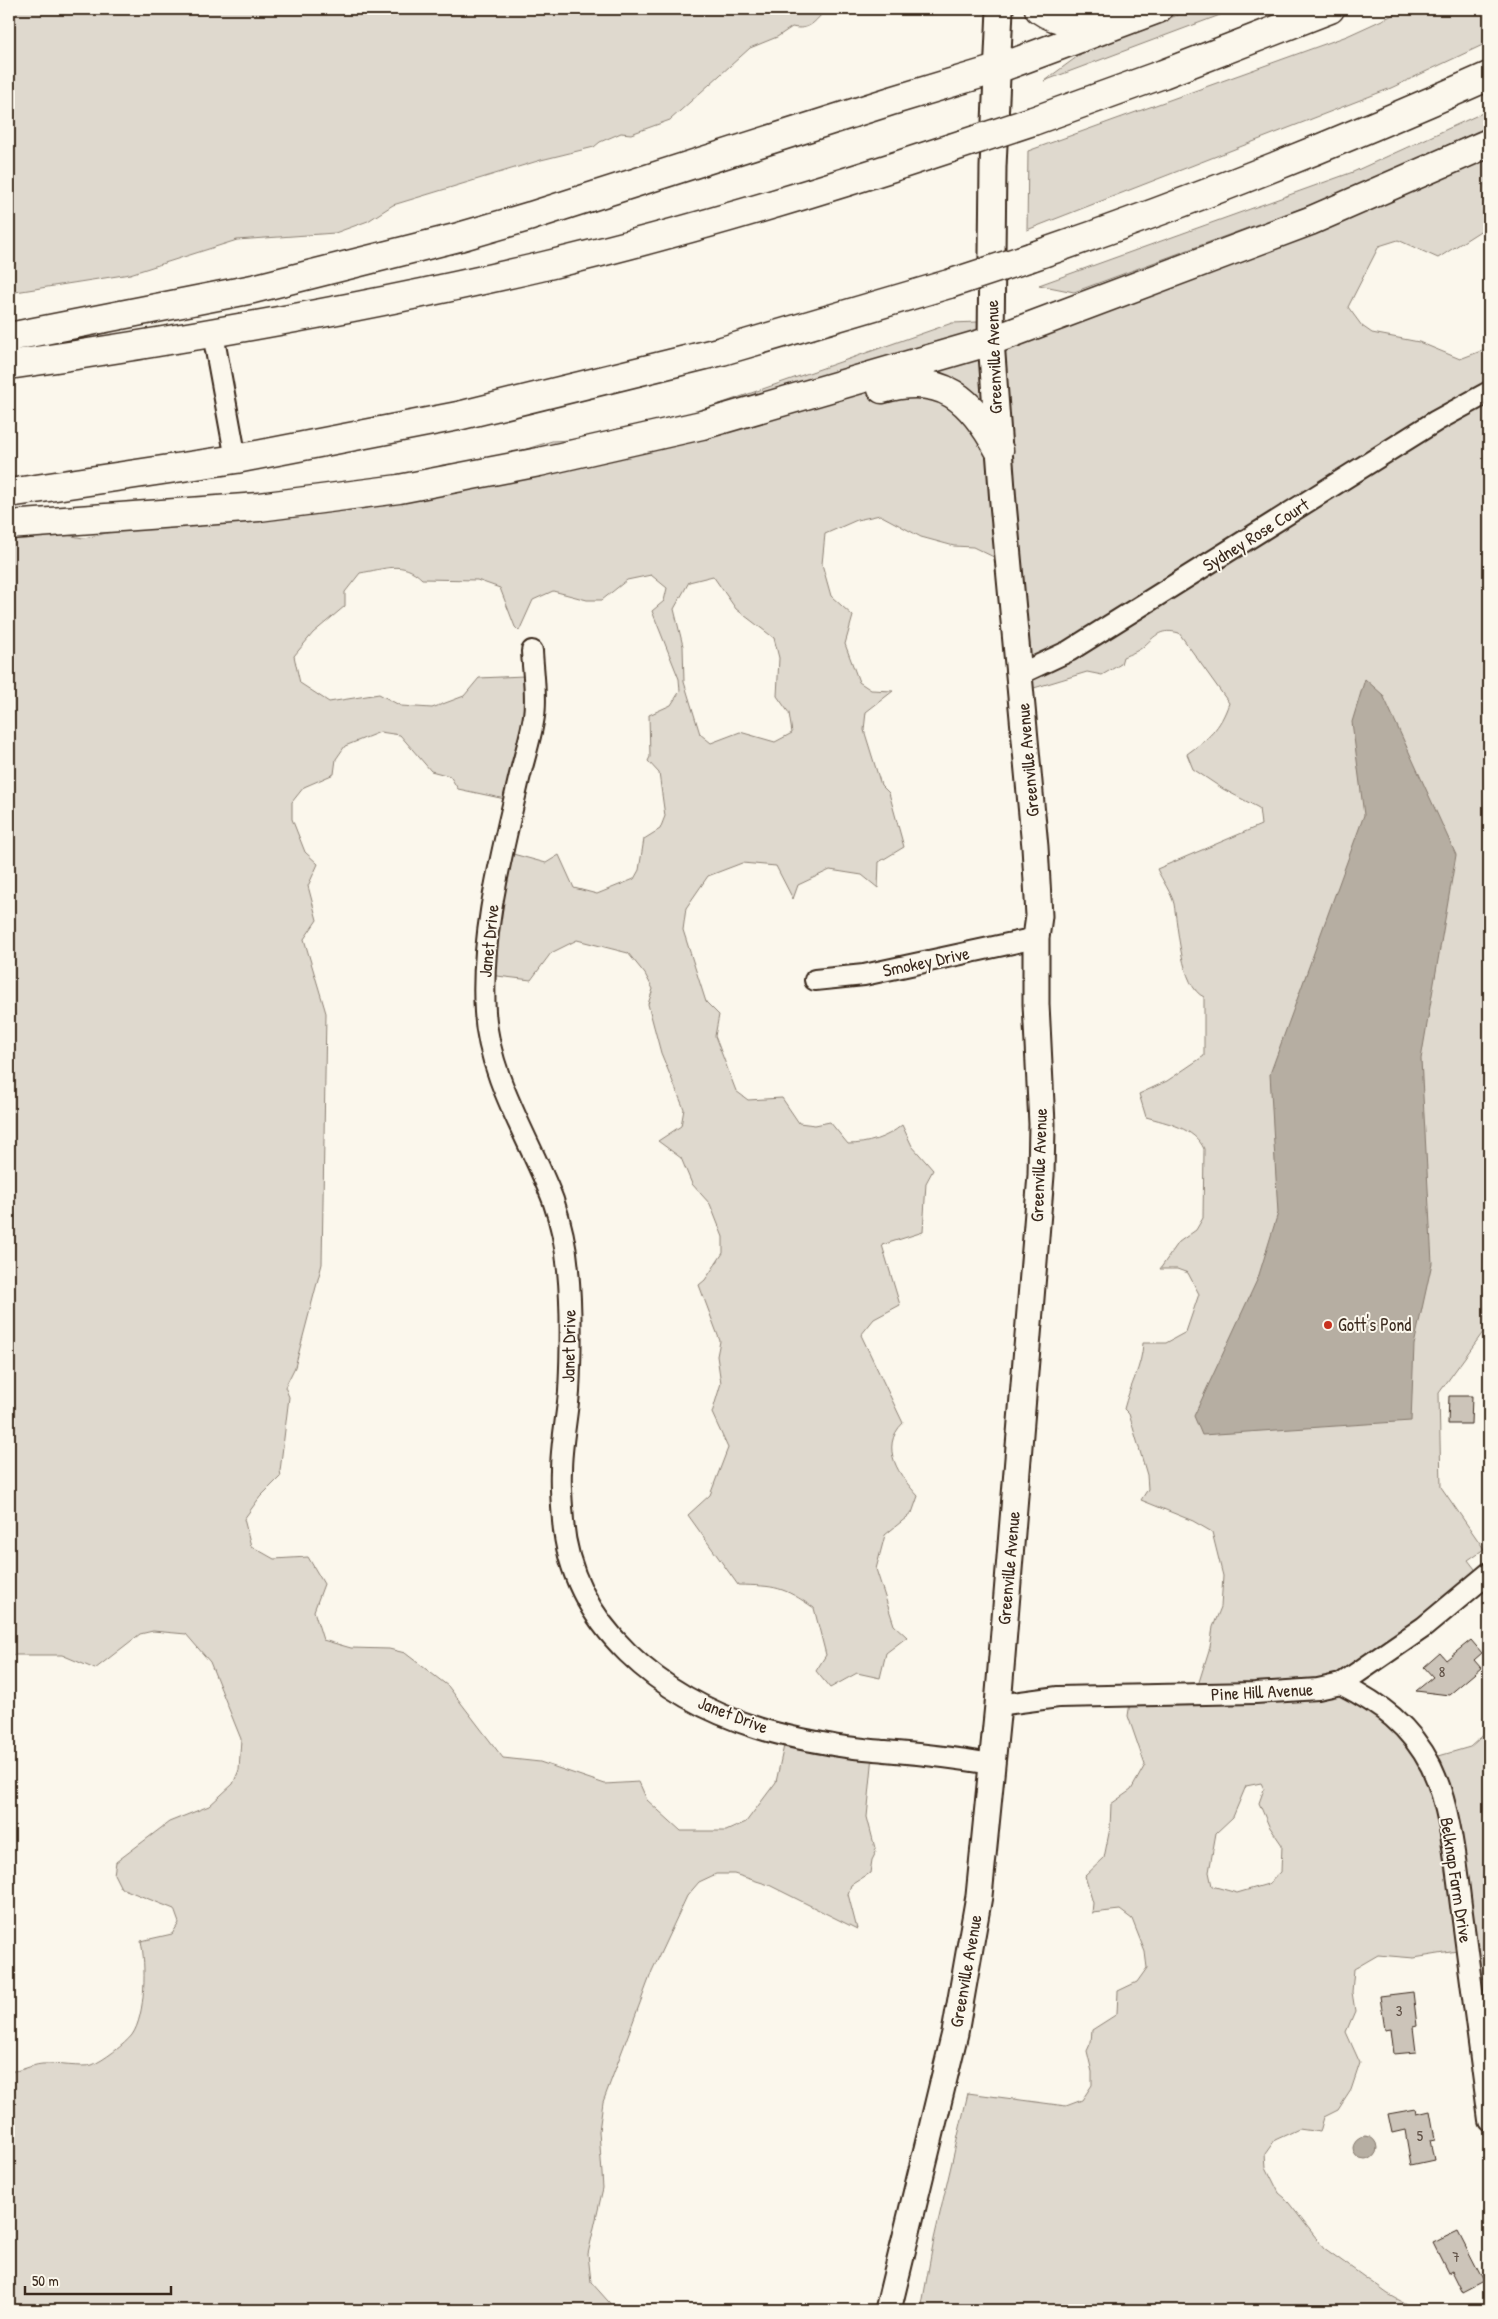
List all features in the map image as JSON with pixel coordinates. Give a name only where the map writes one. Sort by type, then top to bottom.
[{"type":"highway","points":[[1039,9],[1058,19],[1083,22],[1108,17],[1131,9]]},
{"type":"highway","points":[[9,337],[253,289],[421,248],[531,216],[891,100],[997,69],[1158,9]]},
{"type":"highway","points":[[9,365],[214,334],[446,288],[612,249],[818,190],[1033,121],[1164,74],[1330,9]]},
{"type":"highway","points":[[9,494],[236,459],[407,426],[557,392],[791,332],[1031,258],[1136,220],[1285,162],[1489,76]]},
{"type":"highway","points":[[9,525],[259,507],[398,489],[469,477],[607,447],[780,403],[991,342],[1310,221],[1489,143]]},
{"type":"highway","points":[[780,403],[830,402],[903,385],[925,383],[946,390],[962,401],[983,423],[999,450]]},
{"type":"main road","name":"Greenville Avenue","points":[[888,2310],[918,2193],[966,1978],[979,1896],[998,1705],[1041,1175],[1042,1124],[1036,1004],[1036,938],[1039,916],[991,342],[993,167],[1000,9]]},
{"type":"street","points":[[214,334],[236,459]]},
{"type":"street","name":"Sydney Rose Court","points":[[1020,674],[1069,651],[1428,426],[1489,392]]},
{"type":"street","name":"Janet Drive","points":[[532,651],[535,712],[498,869],[489,930],[484,1012],[488,1042],[503,1086],[553,1200],[564,1236],[571,1320],[568,1394],[561,1480],[563,1525],[571,1562],[582,1592],[597,1618],[619,1646],[649,1673],[697,1703],[757,1728],[832,1745],[942,1756],[992,1764]]},
{"type":"street","name":"Smokey Drive","points":[[815,980],[864,975],[1036,938]]},
{"type":"street","name":"Pine Hill Avenue","points":[[998,1705],[1058,1696],[1255,1694],[1318,1689],[1341,1684],[1424,1627],[1489,1573]]},
{"type":"street","name":"Belknap Farm Drive","points":[[1341,1684],[1369,1698],[1398,1720],[1416,1741],[1431,1767],[1442,1796],[1454,1854],[1489,2120]]},
{"type":"shaded area","points":[[9,9],[826,9],[811,24],[803,28],[792,27],[777,37],[750,48],[670,120],[631,134],[621,133],[600,142],[594,147],[541,160],[393,205],[368,221],[335,233],[237,240],[130,274],[9,293]]},
{"type":"shaded area","points":[[1193,9],[1236,9],[1044,81],[1085,51]]},
{"type":"shaded area","points":[[1406,9],[1489,9],[1489,42],[1391,88],[1027,230],[1028,151],[1347,36]]},
{"type":"shaded area","points":[[1489,110],[1489,126],[1345,192],[1074,292],[1039,285],[1353,172]]},
{"type":"shaded area","points":[[1489,137],[1489,228],[1485,228],[1438,258],[1398,240],[1379,246],[1348,307],[1362,326],[1372,333],[1419,342],[1460,359],[1489,348],[1489,1324],[1439,1393],[1441,1487],[1484,1549],[1468,1560],[1478,1573],[1350,1684],[1375,1706],[1425,1760],[1470,1747],[1489,1730],[1489,1977],[1466,1982],[1461,1955],[1457,1951],[1414,1958],[1378,1955],[1354,1969],[1352,1992],[1355,2011],[1346,2032],[1360,2063],[1351,2090],[1338,2110],[1324,2117],[1320,2132],[1299,2129],[1275,2140],[1265,2154],[1266,2167],[1279,2193],[1324,2248],[1388,2294],[1417,2310],[921,2310],[934,2239],[968,2093],[1066,2106],[1082,2100],[1092,2085],[1092,2072],[1087,2051],[1091,2042],[1092,2030],[1117,2014],[1118,1991],[1137,1982],[1147,1968],[1145,1952],[1132,1919],[1120,1910],[1092,1913],[1093,1903],[1085,1876],[1104,1858],[1110,1828],[1111,1804],[1131,1790],[1145,1765],[1128,1716],[1131,1696],[1191,1690],[1199,1682],[1210,1647],[1213,1627],[1221,1607],[1223,1576],[1212,1532],[1193,1521],[1141,1500],[1148,1489],[1147,1475],[1129,1414],[1124,1409],[1138,1368],[1143,1343],[1166,1343],[1186,1332],[1199,1294],[1188,1273],[1177,1269],[1160,1269],[1179,1242],[1196,1230],[1203,1218],[1204,1149],[1194,1136],[1180,1127],[1146,1117],[1139,1094],[1167,1081],[1204,1056],[1204,997],[1196,991],[1185,969],[1173,900],[1157,869],[1261,825],[1259,808],[1223,789],[1193,769],[1187,754],[1202,743],[1218,726],[1229,703],[1179,633],[1168,631],[1159,634],[1140,649],[1123,657],[1121,664],[1102,675],[1087,672],[1034,688],[1010,689],[1000,560],[973,547],[954,546],[921,537],[880,515],[857,520],[825,534],[822,564],[831,596],[853,616],[845,644],[859,682],[871,690],[893,691],[866,712],[864,730],[881,785],[889,793],[904,847],[879,862],[878,888],[862,875],[830,870],[798,885],[793,899],[776,866],[742,863],[708,876],[686,908],[683,930],[706,1002],[719,1015],[715,1036],[736,1091],[748,1100],[782,1098],[799,1123],[815,1125],[830,1122],[848,1144],[876,1139],[896,1130],[902,1125],[912,1146],[933,1170],[926,1183],[923,1232],[882,1245],[900,1305],[874,1319],[861,1335],[903,1423],[896,1432],[892,1442],[894,1461],[905,1480],[918,1496],[912,1513],[885,1535],[876,1569],[894,1625],[907,1637],[886,1653],[880,1678],[857,1673],[830,1688],[816,1671],[826,1655],[814,1608],[786,1591],[770,1587],[738,1585],[688,1515],[710,1495],[728,1448],[712,1413],[721,1383],[717,1356],[720,1341],[699,1285],[705,1280],[723,1253],[723,1237],[710,1204],[692,1184],[681,1158],[658,1141],[681,1126],[684,1109],[661,1053],[648,1004],[653,989],[645,974],[628,953],[577,940],[551,953],[531,980],[480,974],[502,851],[546,863],[559,855],[574,888],[597,894],[634,879],[639,870],[644,839],[660,829],[665,816],[659,773],[648,761],[650,757],[649,715],[671,705],[680,691],[679,679],[652,611],[664,601],[667,588],[651,575],[627,580],[602,600],[587,600],[553,591],[533,600],[519,631],[515,627],[500,588],[477,580],[422,579],[408,569],[393,567],[360,573],[345,592],[345,606],[313,633],[294,656],[300,683],[329,702],[379,694],[401,706],[432,708],[464,696],[479,678],[524,676],[527,708],[505,799],[458,789],[450,776],[431,771],[400,735],[380,732],[345,746],[336,759],[334,774],[304,787],[292,802],[292,819],[305,852],[318,864],[308,886],[317,920],[304,939],[326,1013],[322,1264],[295,1367],[285,1387],[289,1397],[281,1476],[260,1497],[244,1519],[251,1546],[274,1559],[308,1557],[324,1584],[314,1611],[323,1640],[351,1648],[389,1649],[405,1653],[448,1686],[503,1758],[540,1762],[605,1784],[639,1782],[647,1800],[681,1831],[726,1831],[746,1822],[776,1782],[785,1741],[873,1755],[867,1817],[876,1852],[872,1860],[870,1873],[851,1885],[848,1894],[857,1929],[769,1885],[734,1874],[716,1874],[699,1882],[687,1896],[652,1971],[603,2102],[599,2131],[603,2188],[588,2254],[591,2282],[616,2310],[9,2310],[9,2071],[42,2064],[92,2065],[114,2052],[132,2035],[140,2015],[144,1989],[144,1963],[141,1941],[172,1934],[179,1923],[174,1909],[121,1888],[114,1874],[116,1862],[169,1822],[209,1806],[233,1784],[239,1770],[241,1739],[210,1662],[186,1634],[153,1631],[140,1634],[95,1669],[62,1655],[9,1655],[9,539],[50,532],[83,538],[116,530],[415,476],[442,465],[495,459],[552,441],[640,436],[714,406],[952,323],[1002,321],[1076,295],[1122,285]],"holes":[[[713,576],[736,609],[774,638],[779,658],[777,696],[789,713],[792,733],[775,742],[740,732],[711,743],[700,734],[684,682],[683,646],[674,609],[689,582]],[[1261,1783],[1264,1789],[1259,1803],[1269,1826],[1282,1845],[1281,1872],[1268,1884],[1237,1893],[1212,1886],[1209,1872],[1216,1833],[1233,1817],[1246,1786]]]},
{"type":"shaded area","points":[[1365,679],[1383,695],[1456,855],[1421,1059],[1432,1263],[1414,1345],[1411,1421],[1202,1435],[1194,1416],[1258,1278],[1278,1213],[1270,1074],[1364,815],[1352,722]]},
{"type":"shaded area","points":[[1365,2136],[1370,2137],[1376,2143],[1376,2153],[1370,2159],[1365,2160],[1360,2159],[1354,2153],[1353,2148],[1354,2143],[1360,2137]]},
{"type":"building","points":[[1449,1396],[1472,1396],[1471,1424],[1448,1424]]},
{"type":"building","points":[[1471,1640],[1482,1653],[1474,1660],[1481,1668],[1449,1695],[1416,1691],[1433,1677],[1424,1667],[1440,1653],[1446,1660]]},
{"type":"building","points":[[1413,1992],[1417,2026],[1413,2027],[1416,2052],[1394,2054],[1391,2029],[1385,2030],[1380,1996]]},
{"type":"building","points":[[1416,2109],[1417,2114],[1430,2111],[1435,2139],[1430,2140],[1434,2160],[1411,2165],[1405,2130],[1392,2133],[1388,2114]]},
{"type":"building","points":[[1458,2231],[1484,2282],[1463,2293],[1452,2271],[1448,2273],[1433,2243]]},
{"type":"place","name":"Gott's Pond","points":[[1328,1325]]}]
